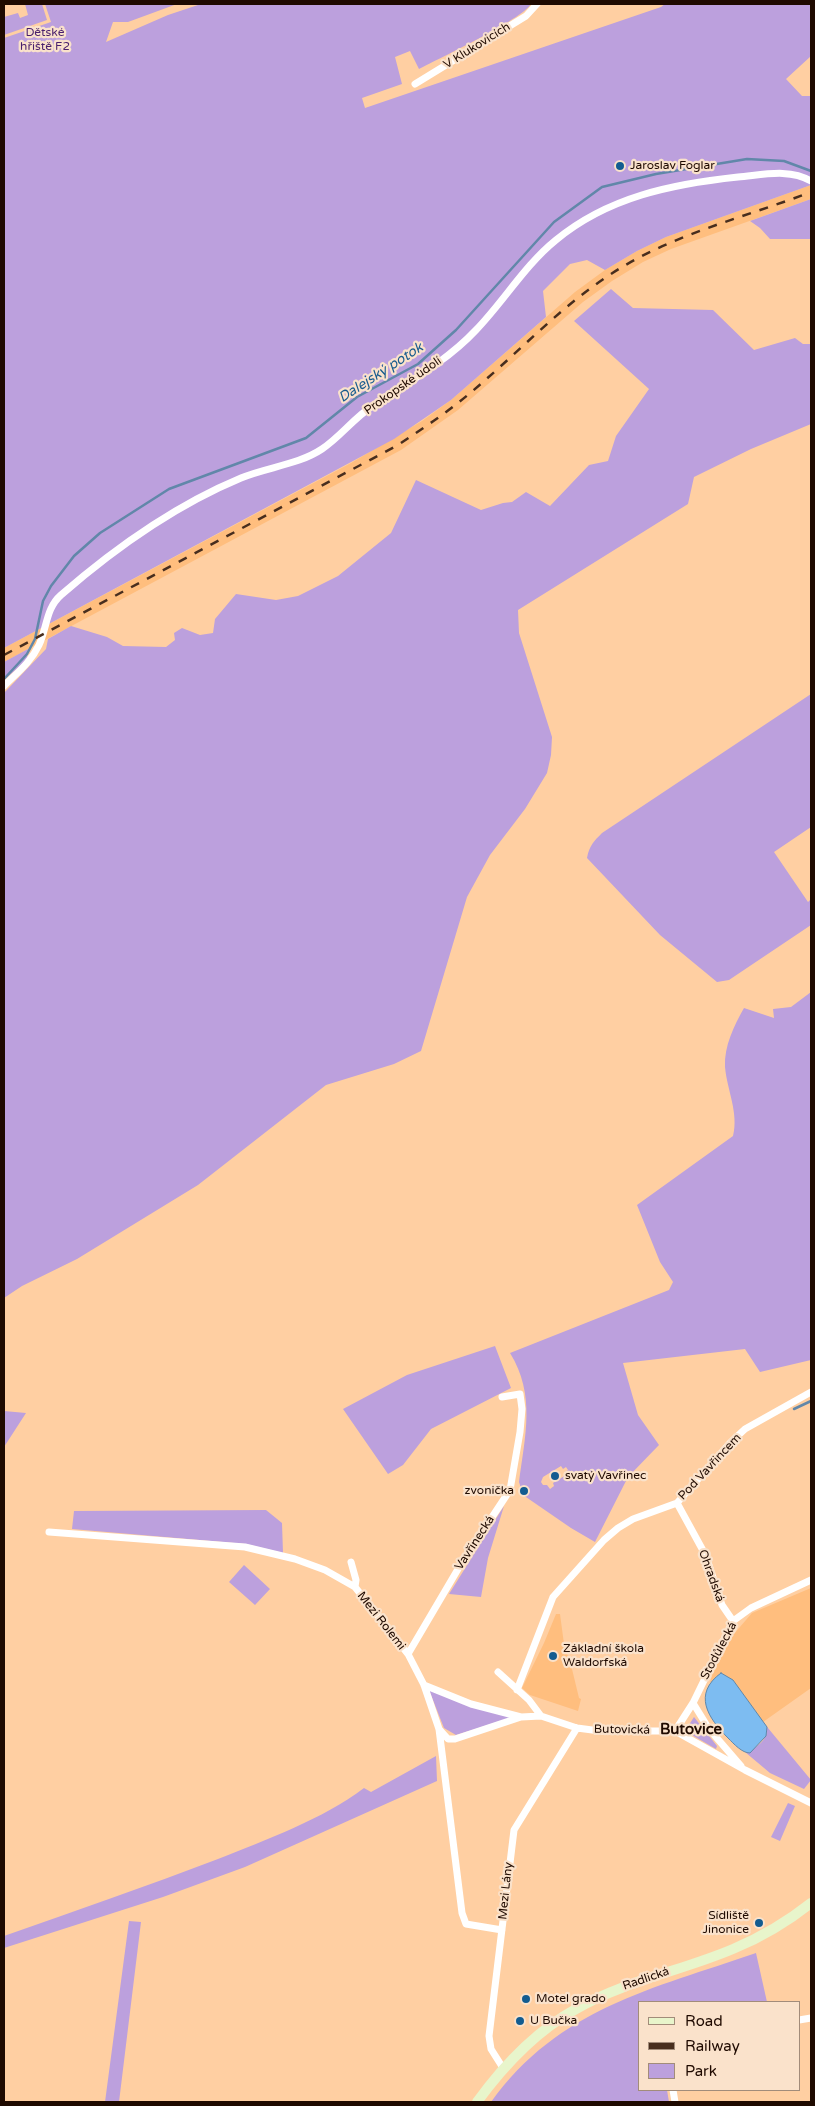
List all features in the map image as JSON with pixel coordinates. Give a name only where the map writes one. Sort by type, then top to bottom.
[{"type":"main road","name":"Radlická","points":[[477,2102],[503,2068],[535,2038],[576,2009],[616,1990],[750,1942],[788,1921],[811,1903]]},
{"type":"street","name":"V Klukovicích","points":[[415,84],[526,16],[536,4]]},
{"type":"street","name":"Prokopské údolí","points":[[4,686],[30,660],[40,643],[49,612],[58,598],[79,580],[166,516],[242,477],[295,461],[318,451],[333,441],[369,408],[425,374],[475,332],[555,240],[605,207],[649,192],[692,182],[784,173],[800,175],[811,181]]},
{"type":"street","name":"Pod Vavřincem","points":[[517,1690],[548,1608],[564,1583],[604,1540],[618,1528],[639,1516],[676,1503],[745,1429],[811,1392]]},
{"type":"street","name":"Vavřinecká","points":[[408,1654],[461,1564],[510,1490],[520,1432],[520,1394],[502,1397]]},
{"type":"street","name":"Ohradská","points":[[676,1503],[706,1556],[722,1605],[733,1621]]},
{"type":"street","name":"Mezi Rolemi","points":[[49,1532],[245,1547],[325,1570],[355,1587],[408,1654],[424,1685],[439,1729],[462,1913],[466,1924],[502,1930]]},
{"type":"street","points":[[351,1562],[356,1580],[355,1587]]},
{"type":"street","name":"Stodůlecká","points":[[675,1731],[693,1703],[733,1621],[751,1608],[811,1580]]},
{"type":"street","points":[[498,1672],[530,1700],[541,1716]]},
{"type":"street","points":[[424,1685],[471,1704],[521,1717]]},
{"type":"street","points":[[693,1703],[710,1729],[745,1770]]},
{"type":"street","name":"Butovická","points":[[439,1729],[448,1739],[455,1739],[521,1717],[541,1716],[577,1728],[620,1732],[675,1731]]},
{"type":"street","name":"Mezi Lány","points":[[503,2068],[491,2049],[488,2040],[514,1830],[577,1728]]},
{"type":"street","points":[[675,1731],[745,1770],[811,1803]]},
{"type":"shaded area","points":[[811,185],[811,199],[671,249],[643,262],[612,281],[583,302],[458,410],[401,450],[4,662],[4,648],[351,463],[422,421],[451,400],[575,292],[605,270],[637,251],[666,237]]},
{"type":"shaded area","points":[[811,1588],[811,1688],[763,1722],[733,1680],[710,1682],[719,1655],[727,1642],[752,1613]]},
{"type":"shaded area","name":"Základní škola Waldorfská","points":[[556,1614],[560,1614],[564,1644],[579,1698],[581,1699],[578,1711],[530,1695],[522,1688]]},
{"type":"green space","points":[[25,4],[42,4],[47,20],[4,35],[4,17],[18,13],[20,18],[28,15]]},
{"type":"green space","name":"Dětské hřiště F2","points":[[45,4],[177,4],[128,22],[113,22],[106,42],[168,15],[201,4],[531,4],[497,29],[419,69],[410,51],[395,57],[402,84],[362,98],[365,108],[661,7],[665,4],[811,4],[811,56],[786,79],[802,96],[811,96],[811,185],[666,237],[605,270],[587,260],[570,264],[543,291],[546,317],[451,400],[394,439],[4,648],[4,38],[51,22]]},
{"type":"green space","points":[[811,199],[811,239],[770,239],[750,221]]},
{"type":"green space","points":[[611,289],[633,308],[713,310],[754,350],[795,338],[803,344],[811,344],[811,424],[751,449],[694,477],[688,504],[518,610],[519,633],[552,737],[551,755],[547,773],[525,809],[490,855],[467,897],[421,1051],[394,1064],[326,1085],[198,1185],[77,1259],[22,1286],[4,1298],[4,693],[46,649],[48,639],[71,626],[107,637],[123,646],[166,647],[175,640],[174,633],[182,628],[200,635],[213,633],[215,619],[236,594],[276,600],[298,596],[338,576],[391,533],[416,480],[481,510],[512,502],[526,492],[550,506],[589,465],[608,461],[616,436],[649,389],[574,321]]},
{"type":"green space","points":[[28,649],[27,660],[4,680],[4,662]]},
{"type":"green space","points":[[811,694],[811,827],[774,852],[808,902],[811,899],[811,925],[729,980],[717,982],[660,935],[587,858],[589,850],[602,833]]},
{"type":"green space","points":[[811,992],[811,1360],[760,1372],[745,1349],[623,1363],[638,1415],[659,1445],[628,1477],[595,1542],[523,1495],[528,1493],[526,1487],[521,1488],[519,1482],[526,1432],[526,1400],[518,1369],[510,1353],[669,1290],[673,1282],[660,1262],[637,1205],[733,1136],[735,1119],[726,1076],[725,1059],[730,1036],[744,1008],[774,1018],[773,1009],[791,1007]],"holes":[[[561,1466],[563,1469],[566,1467],[568,1470],[565,1472],[566,1475],[553,1483],[554,1486],[550,1489],[547,1485],[543,1485],[541,1482],[543,1477]]]},
{"type":"green space","points":[[495,1346],[511,1388],[431,1429],[403,1465],[388,1474],[343,1409],[407,1375]]},
{"type":"green space","points":[[4,1411],[26,1413],[4,1447]]},
{"type":"green space","points":[[504,1506],[488,1558],[481,1597],[449,1594]]},
{"type":"green space","points":[[266,1510],[282,1523],[283,1553],[246,1544],[72,1529],[74,1511]]},
{"type":"green space","points":[[244,1565],[270,1589],[255,1605],[229,1582]]},
{"type":"green space","points":[[429,1690],[514,1717],[456,1735],[444,1728]]},
{"type":"green space","points":[[694,1717],[717,1746],[716,1749],[685,1731]]},
{"type":"green space","points":[[763,1722],[811,1780],[804,1789],[770,1773],[745,1752],[747,1753],[756,1747],[763,1740],[766,1727]]},
{"type":"green space","points":[[436,1756],[437,1781],[245,1867],[163,1897],[4,1948],[4,1936],[165,1879],[274,1836],[331,1810],[364,1788],[371,1792]]},
{"type":"green space","points":[[788,1803],[795,1806],[780,1841],[771,1837]]},
{"type":"green space","points":[[129,1921],[141,1922],[119,2102],[105,2102]]},
{"type":"green space","points":[[756,1953],[767,2001],[638,2001],[638,2091],[667,2091],[669,2102],[491,2102],[518,2070],[546,2044],[577,2023],[644,1991]]},
{"type":"water","points":[[721,1673],[733,1680],[767,1727],[766,1736],[750,1753],[738,1748],[721,1730],[709,1714],[706,1706],[707,1689],[712,1681]]},
{"type":"waterway","name":"Dalejský potok","points":[[4,679],[27,654],[35,639],[43,601],[51,586],[74,556],[100,533],[169,489],[306,438],[357,397],[418,364],[456,330],[554,222],[602,187],[656,174],[747,159],[784,161],[811,171]]},
{"type":"waterway","points":[[794,1409],[811,1401]]},
{"type":"railway","points":[[4,655],[398,445],[474,390],[587,291],[631,262],[681,238],[811,192]]},
{"type":"place","name":"Jaroslav Foglar","points":[[620,166]]},
{"type":"place","name":"svatý Vavřinec","points":[[555,1476]]},
{"type":"place","name":"zvonička","points":[[524,1491]]},
{"type":"place","name":"Základní škola Waldorfská","points":[[553,1656]]},
{"type":"place","name":"Sídliště Jinonice","points":[[759,1923]]},
{"type":"place","name":"Motel grado","points":[[526,1999]]},
{"type":"place","name":"U Bučka","points":[[520,2021]]},
{"type":"district","name":"Butovice","points":[[691,1730]]}]
